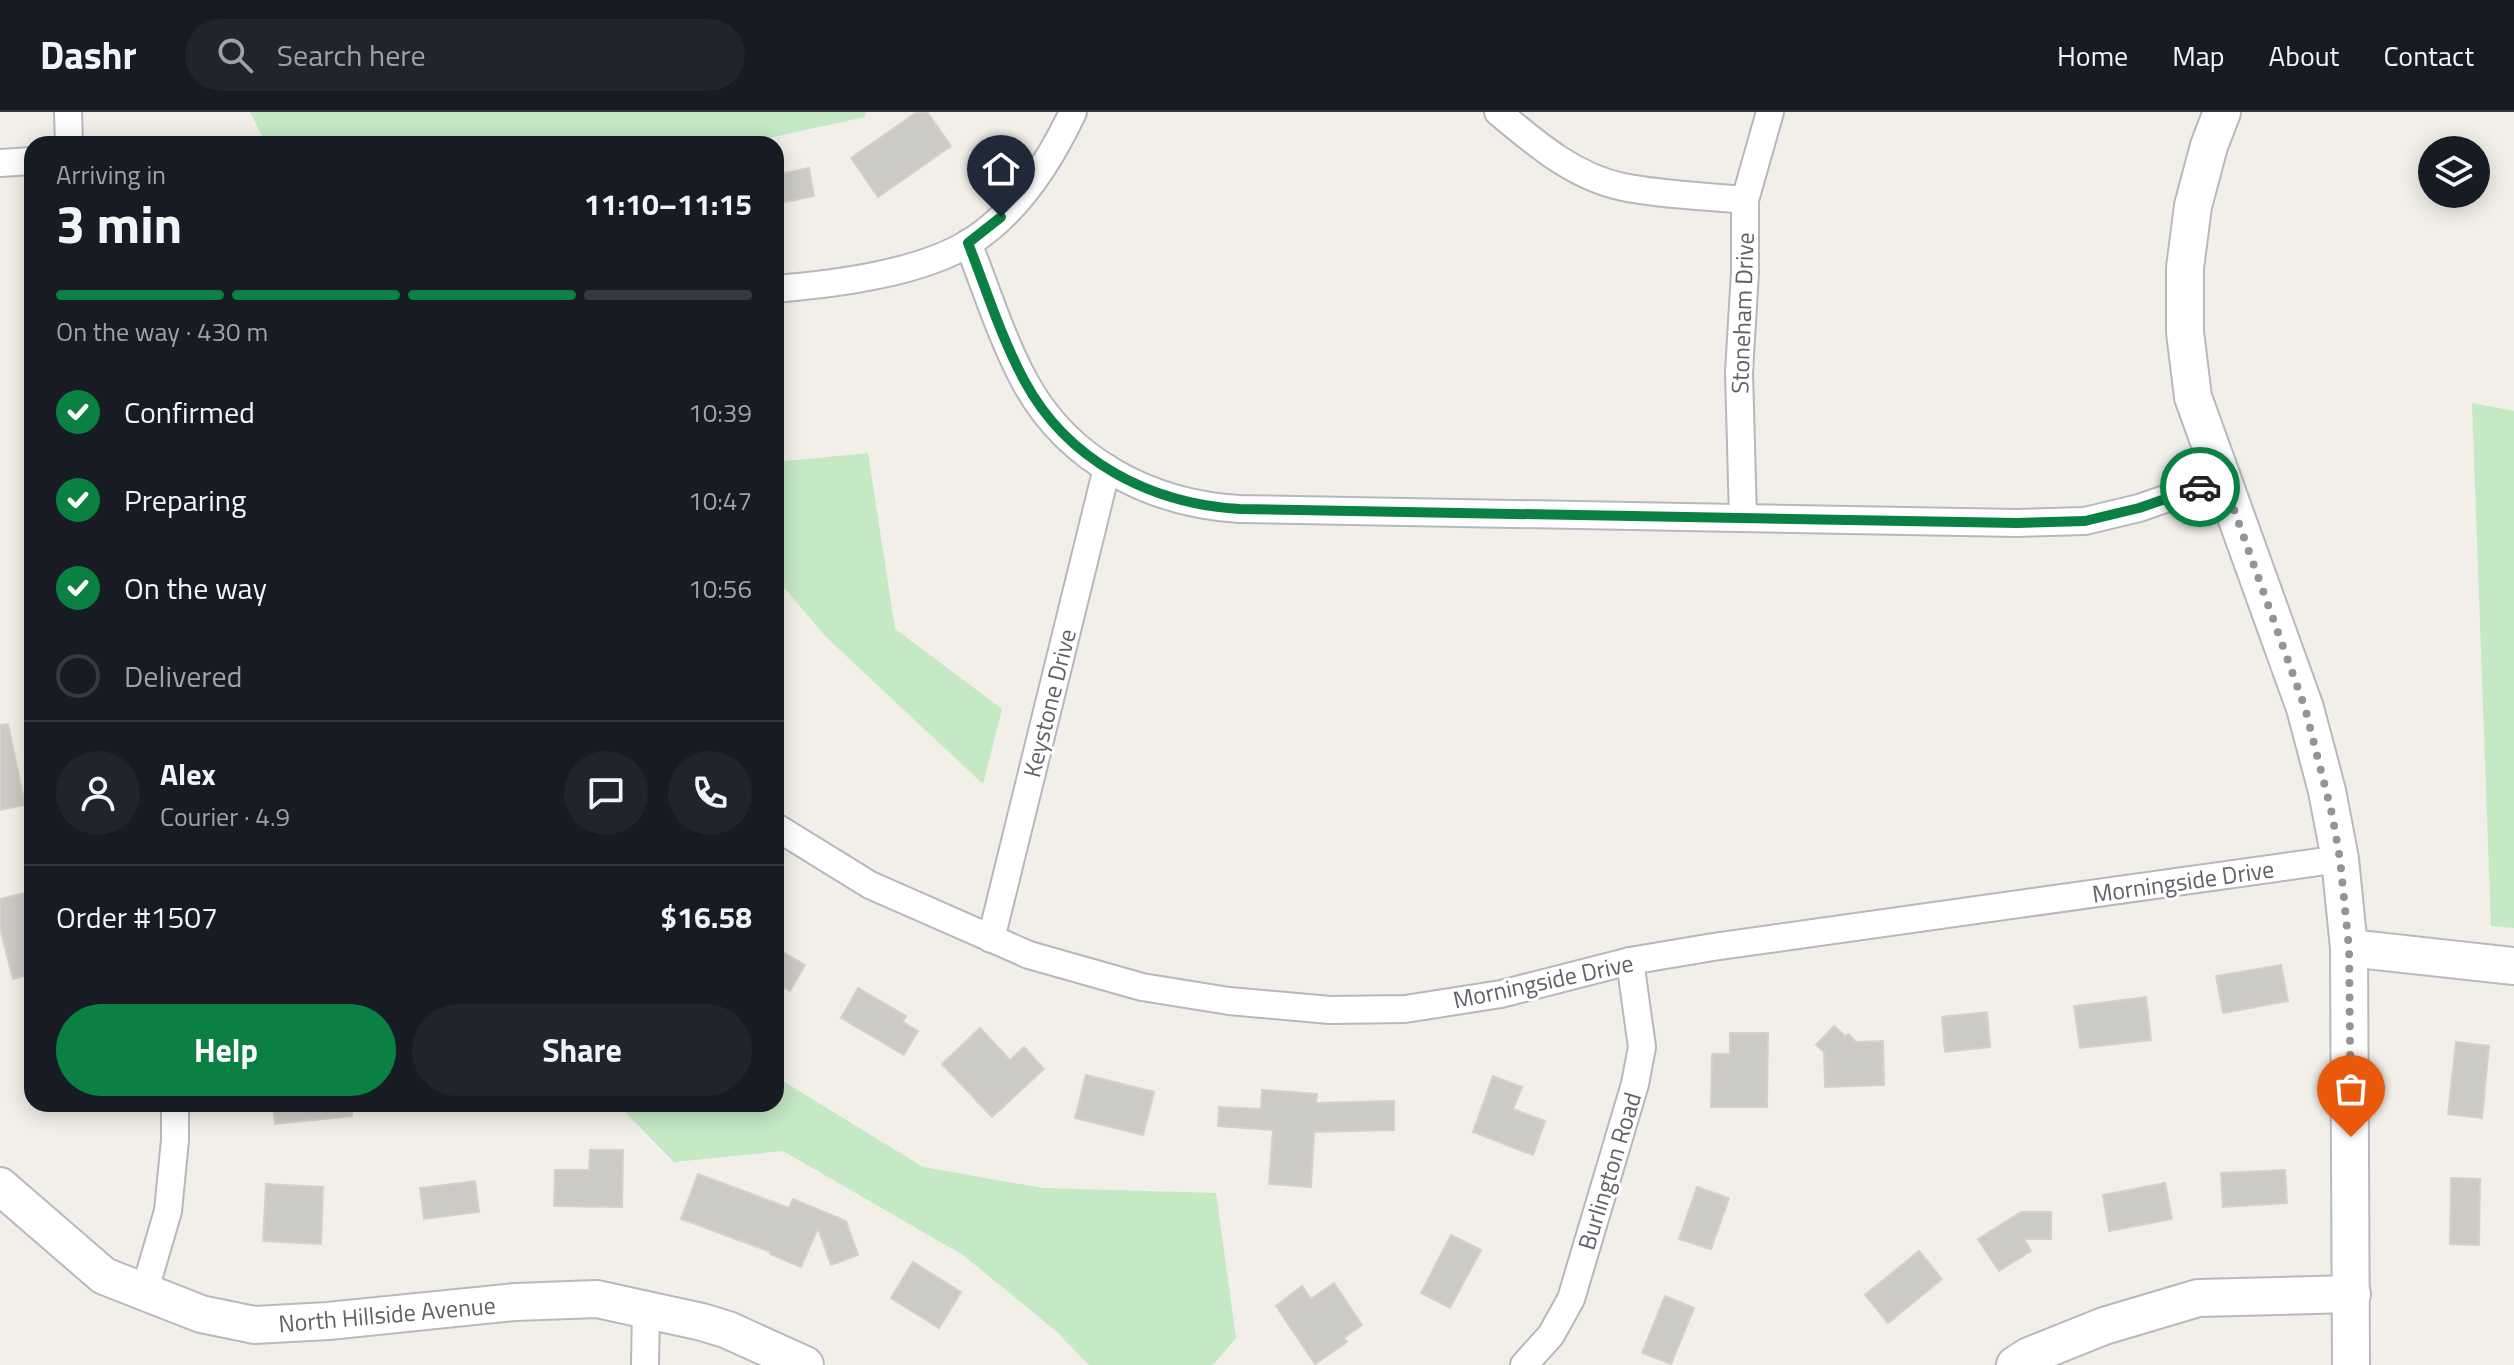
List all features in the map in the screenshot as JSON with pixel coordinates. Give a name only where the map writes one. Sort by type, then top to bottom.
[{"type":"street","points":[[68,112],[69,136]]},
{"type":"street","points":[[784,288],[823,285],[920,264],[968,243],[1001,217],[1034,182],[1073,112]]},
{"type":"street","points":[[1498,112],[1547,153],[1579,171],[1621,187],[1745,200]]},
{"type":"street","name":"Stoneham Drive","points":[[1743,518],[1739,372],[1745,272],[1745,200],[1770,112]]},
{"type":"street","points":[[2222,112],[2193,206],[2185,268],[2185,332],[2193,397],[2305,708],[2327,791],[2340,859],[2349,948],[2351,1365]]},
{"type":"street","points":[[0,163],[24,162]]},
{"type":"street","points":[[968,243],[1014,359],[1056,425],[1107,468],[1139,486],[1163,496],[1214,507],[2017,523],[2085,521],[2139,508],[2223,479]]},
{"type":"street","name":"Keystone Drive","points":[[991,939],[1107,468]]},
{"type":"street","name":"Morningside Drive","points":[[784,832],[870,885],[1029,955],[1142,987],[1229,1001],[1330,1010],[1405,1009],[1501,994],[1630,961],[1728,945],[2340,859]]},
{"type":"street","points":[[2349,948],[2514,966]]},
{"type":"street","name":"Burlington Road","points":[[1524,1365],[1551,1335],[1571,1299],[1635,1084],[1642,1047],[1630,961]]},
{"type":"street","points":[[144,1293],[168,1211],[175,1112]]},
{"type":"street","name":"North Hillside Avenue","points":[[0,1186],[104,1276],[201,1314],[254,1325],[328,1321],[515,1302],[597,1299],[728,1330],[805,1365]]},
{"type":"street","points":[[2015,1365],[2029,1356],[2104,1326],[2198,1298],[2352,1294]]},
{"type":"street","points":[[645,1365],[646,1309]]},
{"type":"green space","points":[[250,112],[866,112],[865,117],[778,136],[262,136]]},
{"type":"green space","points":[[2472,403],[2514,411],[2514,928],[2491,926]]},
{"type":"green space","points":[[868,453],[895,629],[1002,709],[983,784],[825,636],[784,587],[784,461]]},
{"type":"green space","points":[[784,1082],[923,1167],[1043,1188],[1216,1193],[1236,1338],[1213,1365],[1089,1365],[1056,1331],[963,1255],[783,1151],[674,1162],[625,1112],[784,1112]]},
{"type":"building","points":[[917,112],[927,112],[951,146],[878,197],[851,158]]},
{"type":"building","points":[[809,168],[814,196],[784,202],[784,173]]},
{"type":"building","points":[[8,724],[24,805],[0,810],[0,725]]},
{"type":"building","points":[[24,893],[24,976],[13,979],[0,928],[0,899]]},
{"type":"building","points":[[784,953],[805,965],[790,991],[784,988]]},
{"type":"building","points":[[2281,965],[2288,1001],[2223,1013],[2216,976]]},
{"type":"building","points":[[858,988],[906,1016],[903,1022],[918,1031],[904,1055],[841,1018]]},
{"type":"building","points":[[2146,997],[2151,1040],[2080,1048],[2074,1006]]},
{"type":"building","points":[[1987,1012],[1990,1047],[1945,1052],[1942,1017]]},
{"type":"building","points":[[1834,1026],[1856,1042],[1883,1041],[1884,1085],[1825,1087],[1824,1052],[1816,1045]]},
{"type":"building","points":[[980,1028],[1010,1060],[1024,1047],[1044,1069],[992,1117],[942,1064]]},
{"type":"building","points":[[1730,1033],[1768,1033],[1767,1107],[1711,1107],[1712,1054],[1730,1054]]},
{"type":"building","points":[[2456,1042],[2489,1046],[2482,1118],[2448,1114]]},
{"type":"building","points":[[1086,1075],[1154,1092],[1143,1135],[1075,1118]]},
{"type":"building","points":[[1493,1076],[1522,1087],[1513,1109],[1545,1121],[1533,1155],[1473,1132]]},
{"type":"building","points":[[1262,1090],[1317,1094],[1316,1103],[1394,1101],[1394,1130],[1314,1132],[1311,1187],[1269,1184],[1273,1130],[1218,1126],[1219,1107],[1261,1109]]},
{"type":"building","points":[[274,1112],[352,1112],[352,1116],[275,1124]]},
{"type":"building","points":[[590,1150],[623,1150],[622,1207],[554,1206],[555,1170],[589,1170]]},
{"type":"building","points":[[2285,1170],[2287,1203],[2223,1207],[2221,1173]]},
{"type":"building","points":[[698,1174],[789,1208],[793,1199],[846,1221],[858,1255],[831,1265],[818,1228],[801,1267],[771,1252],[681,1219]]},
{"type":"building","points":[[2451,1178],[2480,1179],[2479,1245],[2450,1244]]},
{"type":"building","points":[[475,1181],[479,1212],[424,1219],[420,1188]]},
{"type":"building","points":[[2165,1183],[2172,1219],[2109,1231],[2103,1195]]},
{"type":"building","points":[[266,1184],[323,1187],[321,1244],[263,1241]]},
{"type":"building","points":[[1697,1187],[1729,1198],[1711,1249],[1679,1239]]},
{"type":"building","points":[[2021,1212],[2051,1212],[2051,1239],[2024,1239],[2031,1251],[1999,1271],[1978,1239]]},
{"type":"building","points":[[1451,1235],[1481,1250],[1450,1308],[1421,1293]]},
{"type":"building","points":[[1919,1251],[1942,1279],[1888,1323],[1865,1295]]},
{"type":"building","points":[[913,1262],[961,1292],[939,1328],[891,1298]]},
{"type":"building","points":[[1334,1283],[1362,1325],[1344,1338],[1347,1342],[1315,1364],[1276,1306],[1302,1286],[1311,1299]]},
{"type":"building","points":[[1665,1296],[1694,1308],[1671,1364],[1642,1353]]},
{"type":"way so far","points":[[2200,487],[2223,479],[2305,708],[2327,791],[2340,859],[2349,948],[2351,1137]]},
{"type":"route","points":[[1001,217],[968,243],[1014,359],[1039,404],[1074,443],[1116,475],[1163,496],[1189,503],[1240,509],[2017,523],[2085,521],[2139,508],[2200,487]]}]
